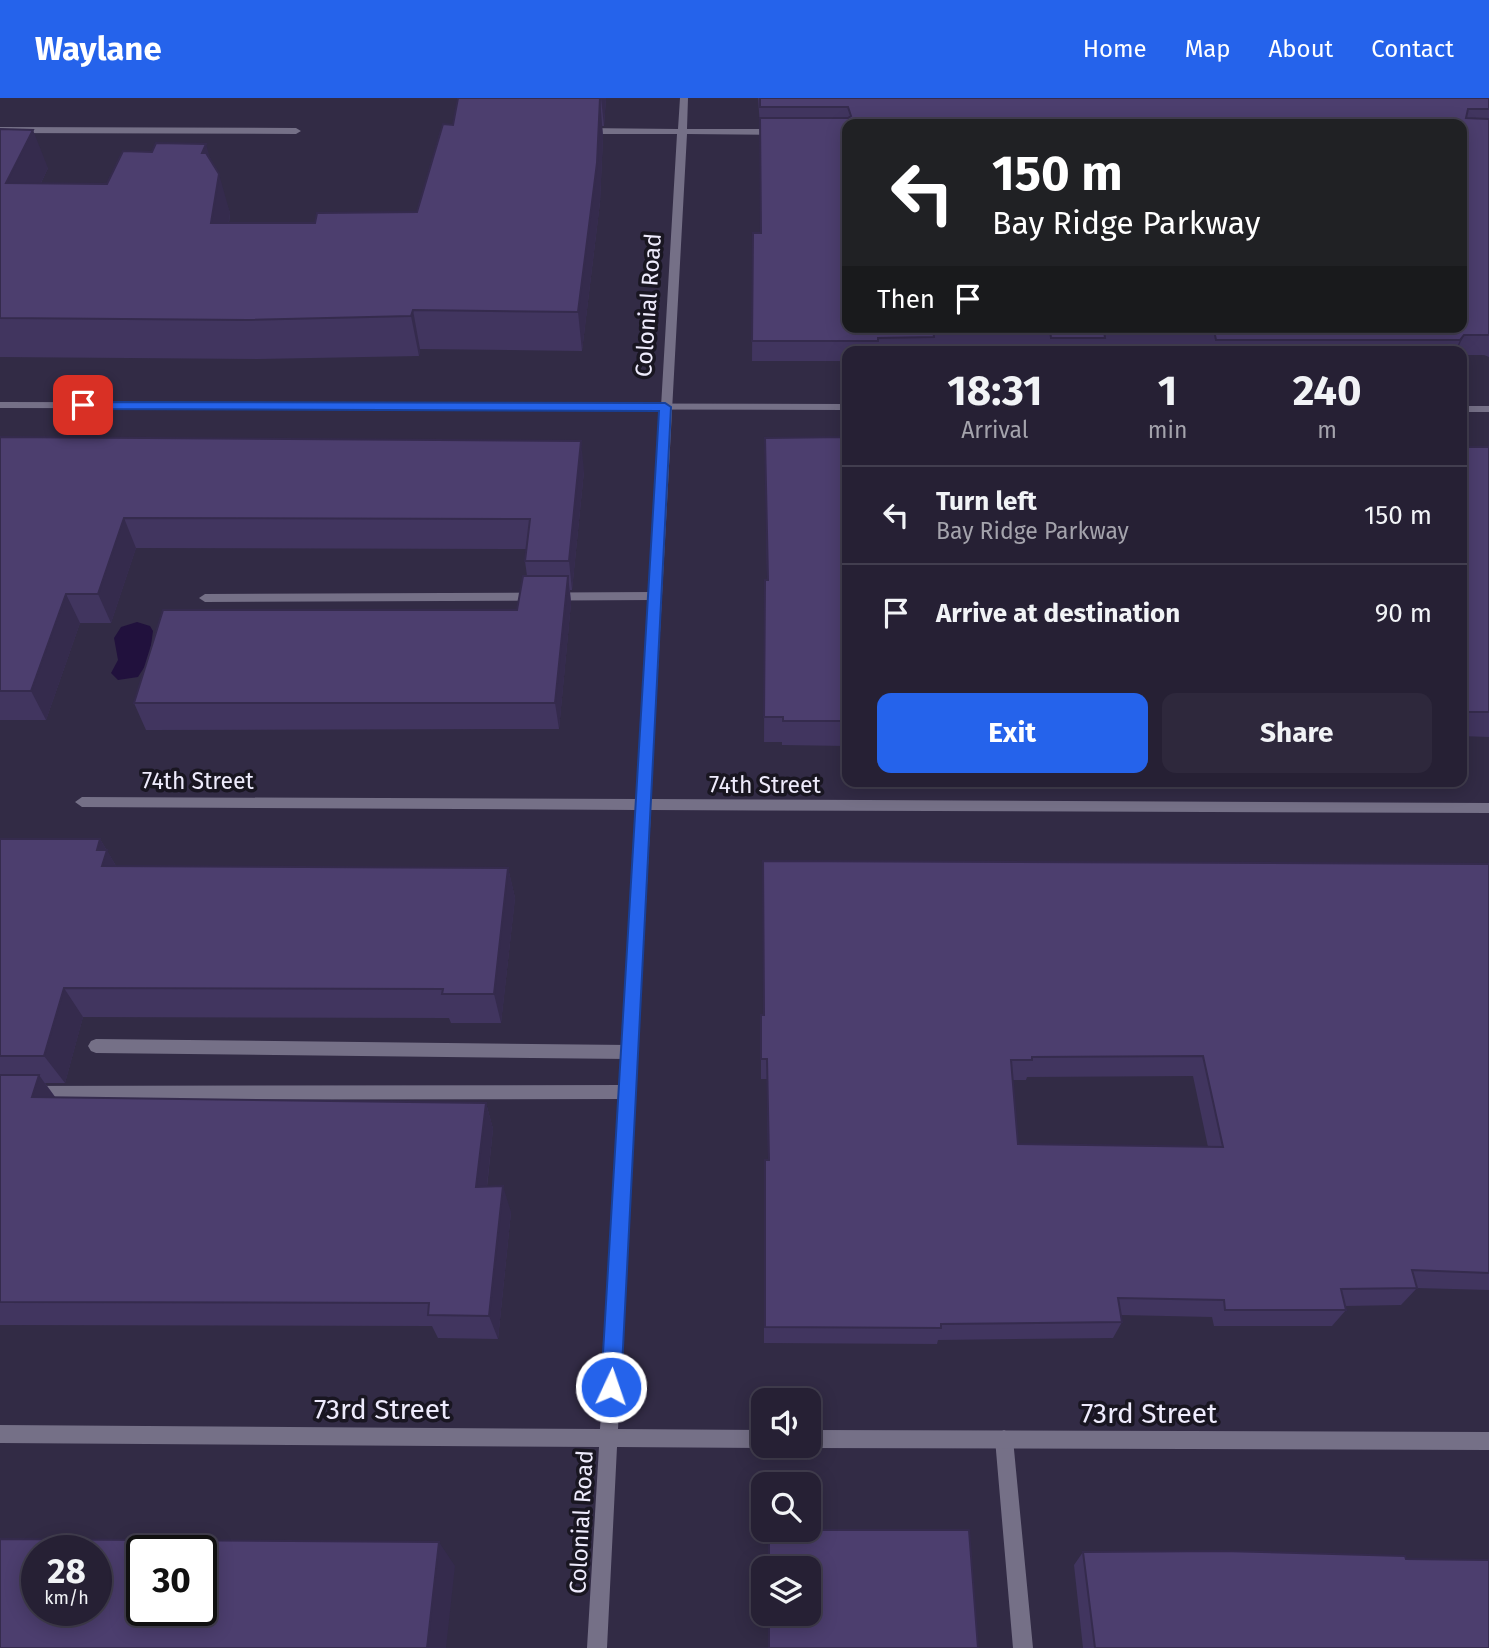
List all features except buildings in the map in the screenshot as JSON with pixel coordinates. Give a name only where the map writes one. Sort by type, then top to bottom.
[{"type":"street","name":"Colonial Road","points":[[597,1648],[626,1092],[684,98]]},
{"type":"street","points":[[0,130],[296,131]]},
{"type":"street","points":[[571,131],[795,132]]},
{"type":"street","points":[[0,405],[842,407]]},
{"type":"street","points":[[1467,409],[1489,409]]},
{"type":"street","points":[[205,598],[654,596]]},
{"type":"street","name":"74th Street","points":[[82,802],[1489,808]]},
{"type":"street","points":[[96,1046],[629,1052]]},
{"type":"street","points":[[0,1094],[626,1092]]},
{"type":"street","name":"73rd Street","points":[[0,1434],[751,1439]]},
{"type":"street","name":"73rd Street","points":[[821,1439],[1489,1441]]},
{"type":"street","points":[[1004,1439],[1023,1648]]},
{"type":"shaded area","points":[[137,622],[150,626],[153,631],[149,660],[138,677],[118,680],[111,673],[118,660],[114,638],[121,627]]},
{"type":"route","points":[[83,405],[665,407],[611,1387]]}]
